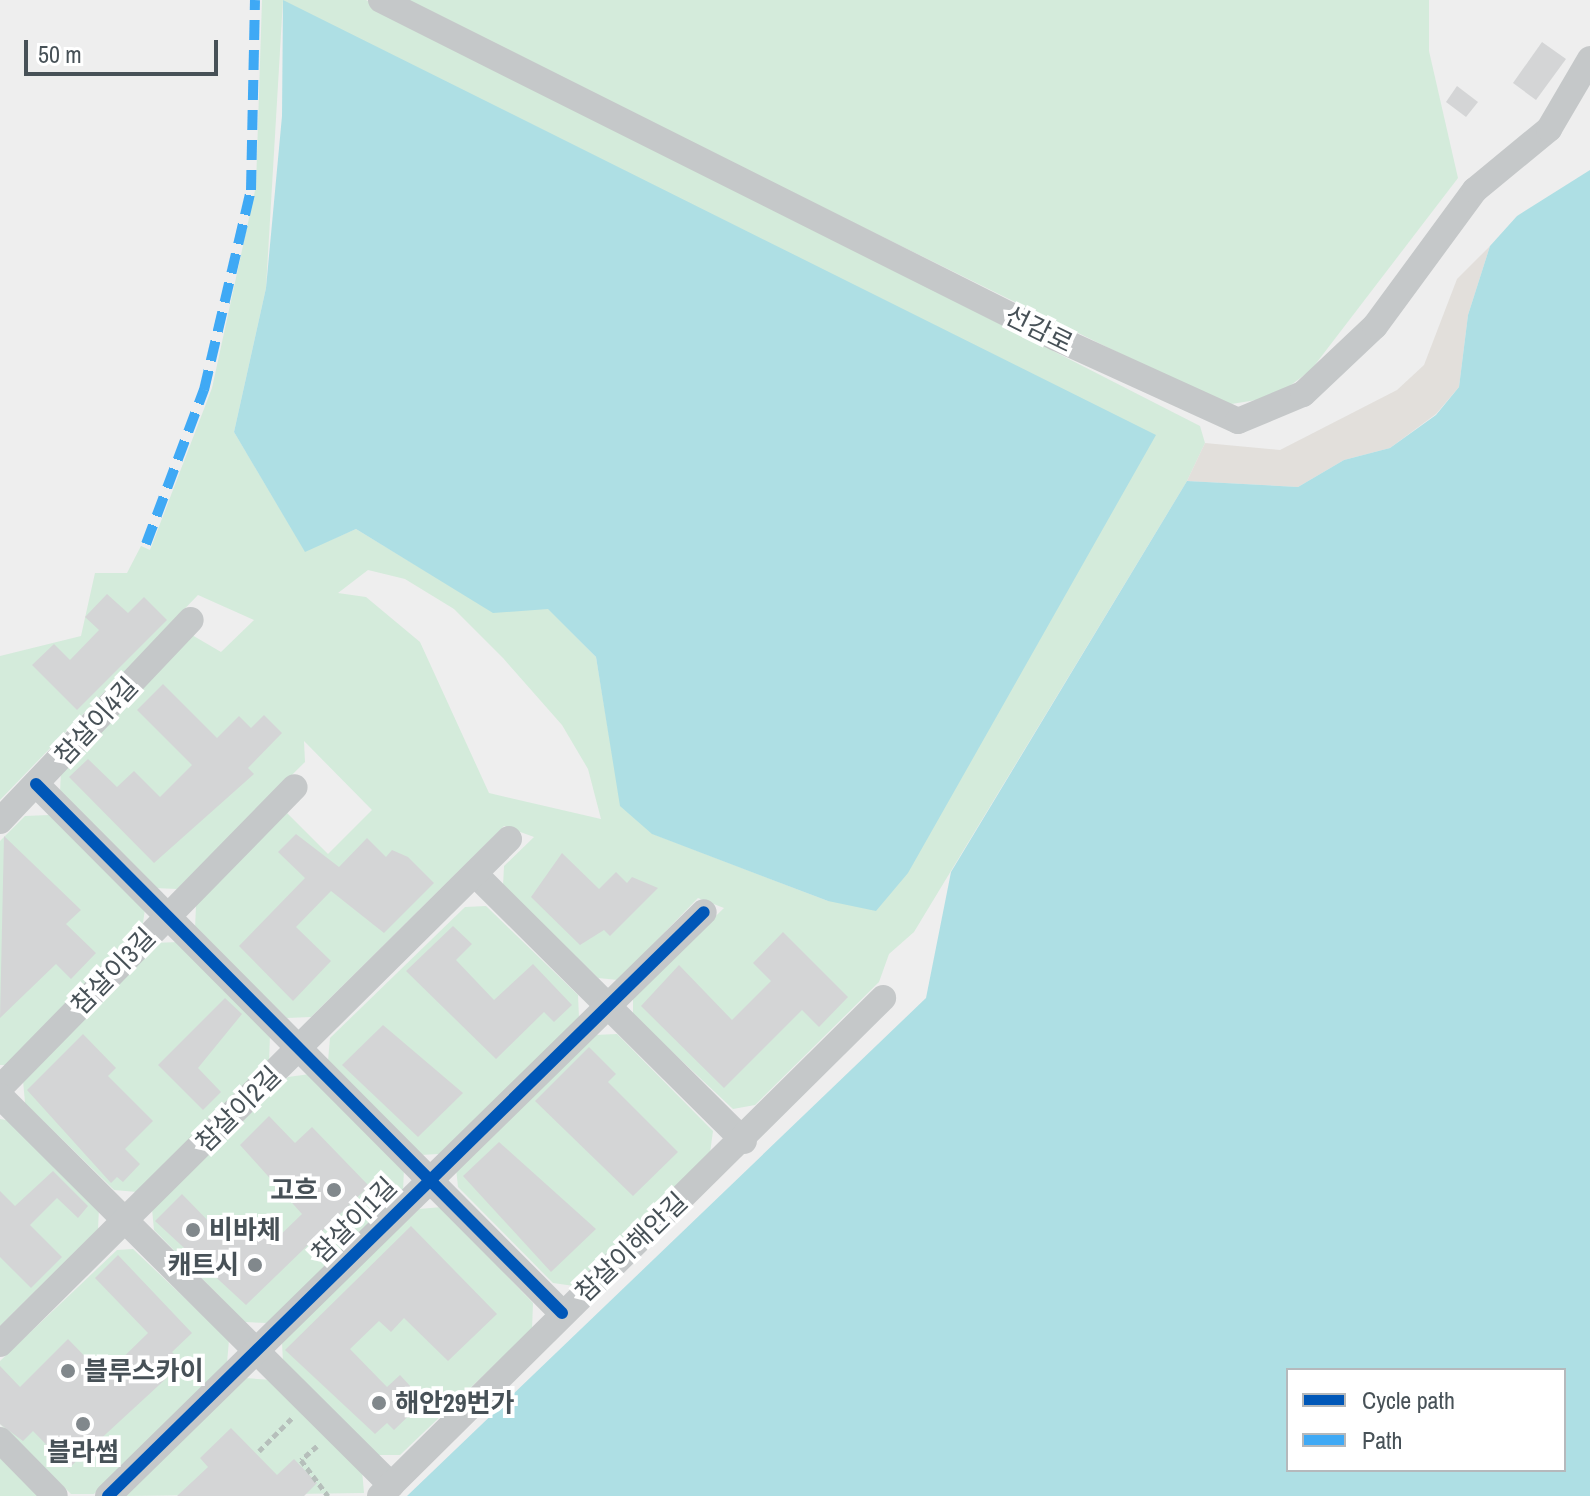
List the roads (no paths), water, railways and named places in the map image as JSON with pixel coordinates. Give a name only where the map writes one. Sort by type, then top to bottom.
[{"type":"street","name":"선감로","points":[[381,0],[1056,338],[1238,421],[1303,394],[1375,326],[1475,190],[1549,129],[1590,59]]},
{"type":"street","name":"참살이4길","points":[[0,821],[191,620]]},
{"type":"street","points":[[36,784],[562,1313]]},
{"type":"street","name":"참살이3길","points":[[0,1088],[295,787]]},
{"type":"street","name":"참살이2길","points":[[0,1344],[509,839]]},
{"type":"street","points":[[475,874],[744,1141]]},
{"type":"street","name":"참살이1길","points":[[108,1496],[428,1178],[704,912]]},
{"type":"street","name":"참살이해안길","points":[[385,1490],[562,1313],[744,1141],[883,998]]},
{"type":"street","points":[[0,1096],[334,1430],[385,1490]]},
{"type":"street","points":[[0,1440],[55,1496]]},
{"type":"water","points":[[283,0],[1156,435],[908,873],[876,911],[828,901],[652,834],[620,806],[596,657],[548,609],[493,613],[356,529],[305,552],[234,432],[266,288],[282,116]]},
{"type":"water","points":[[1590,170],[1590,1496],[407,1496],[926,998],[951,872],[1187,481],[1298,487],[1344,460],[1390,448],[1436,415],[1459,387],[1468,315],[1490,246],[1517,216]]},
{"type":"place","name":"고흐","points":[[334,1190]]},
{"type":"place","name":"비바체","points":[[193,1230]]},
{"type":"place","name":"캐트시","points":[[255,1265]]},
{"type":"place","name":"블루스카이","points":[[68,1371]]},
{"type":"place","name":"해안29번가","points":[[379,1403]]},
{"type":"place","name":"블라썸","points":[[83,1424]]}]
